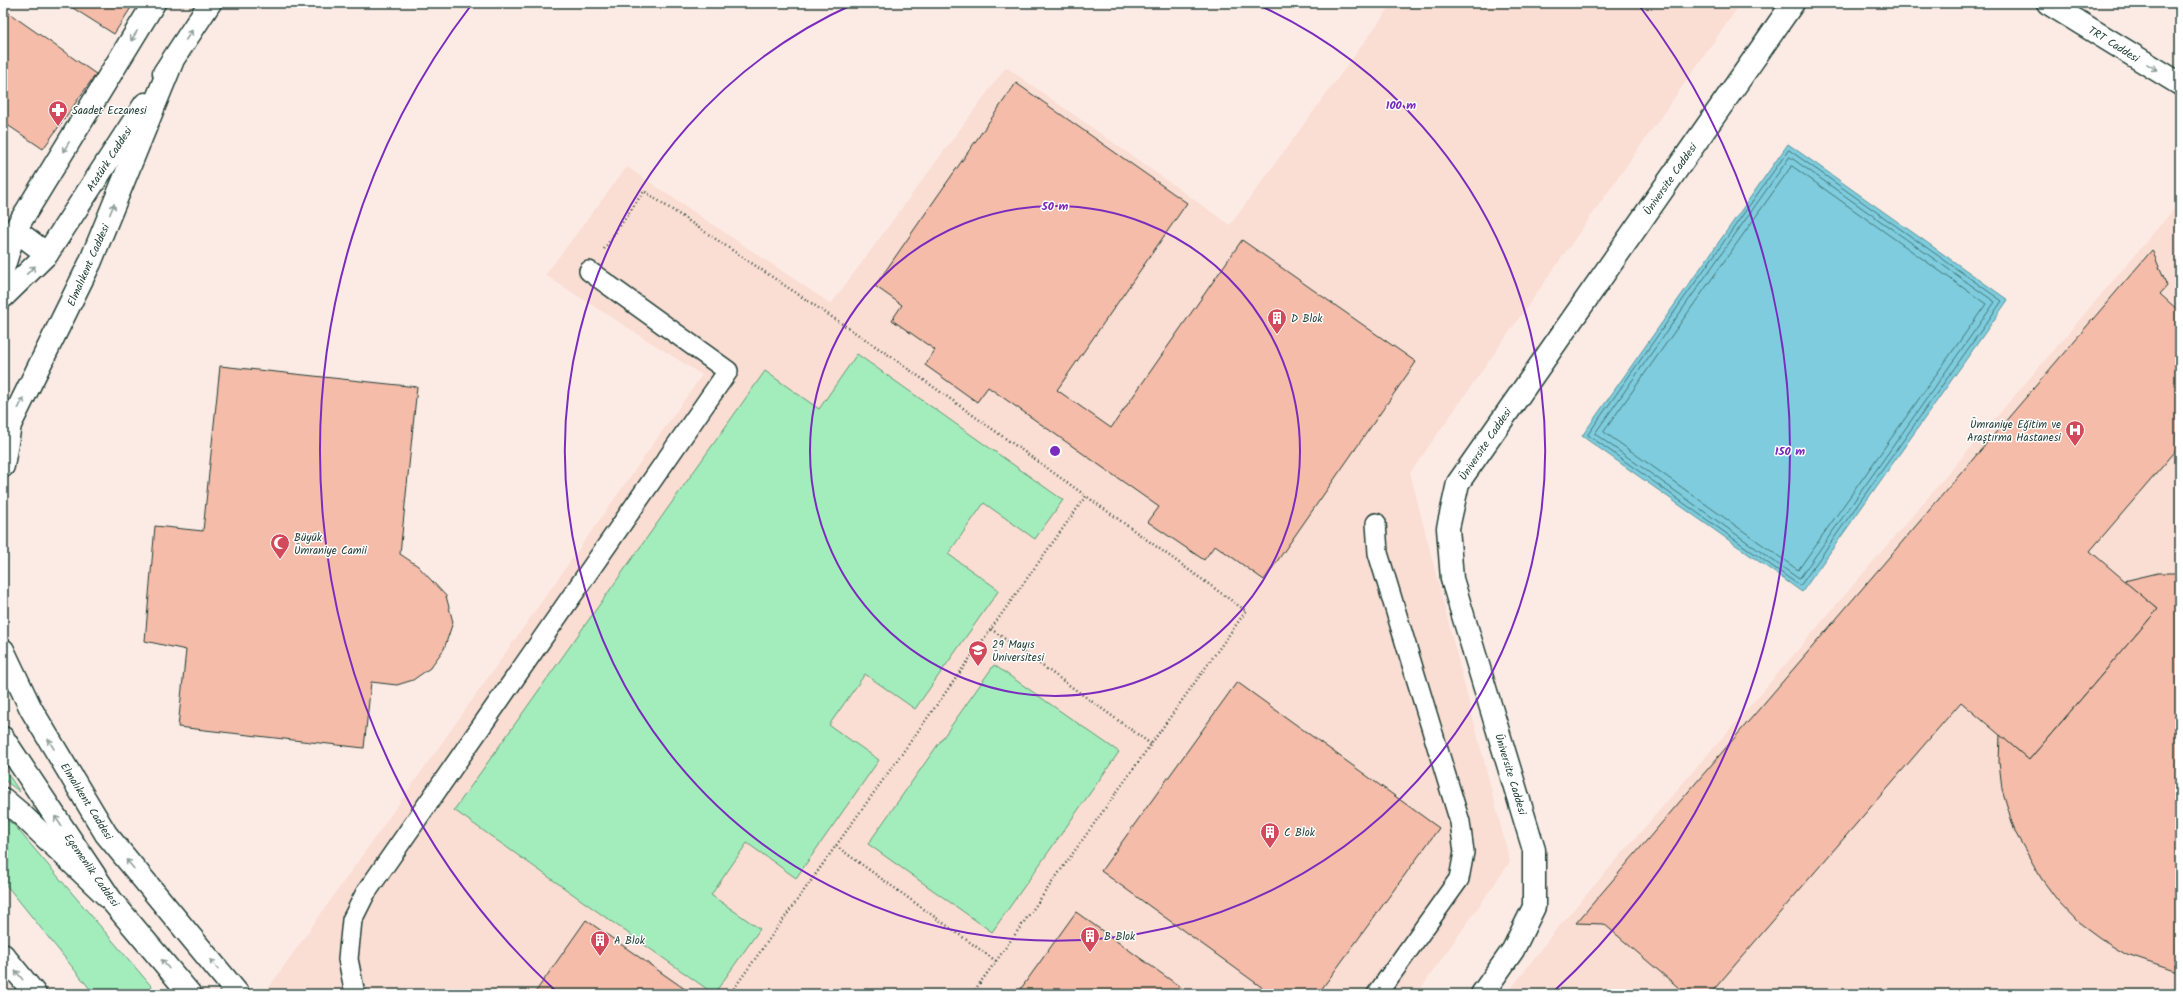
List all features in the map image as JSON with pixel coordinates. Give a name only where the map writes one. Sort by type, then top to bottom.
[{"type":"main road","points":[[3,269],[15,230],[154,3]]},
{"type":"main road","name":"Atatürk Caddesi","points":[[3,297],[47,254],[210,3]]},
{"type":"main road","name":"Üniversite Caddesi","points":[[1482,994],[1513,950],[1534,907],[1534,850],[1452,579],[1448,528],[1458,483],[1793,3]]},
{"type":"main road","name":"TRT Caddesi","points":[[2048,3],[2180,84]]},
{"type":"main road","name":"Elmalıkent Caddesi","points":[[3,466],[10,425],[90,263],[172,62]]},
{"type":"main road","points":[[15,230],[47,254]]},
{"type":"main road","name":"Elmalıkent Caddesi","points":[[3,650],[31,709],[106,834],[238,994]]},
{"type":"main road","name":"Egemenlik Caddesi","points":[[3,738],[111,900],[190,994]]},
{"type":"main road","points":[[3,799],[22,815],[111,900]]},
{"type":"main road","points":[[3,955],[35,994]]},
{"type":"lane","points":[[355,994],[348,959],[352,920],[365,894],[728,371],[590,271]]},
{"type":"lane","points":[[1376,523],[1378,553],[1460,822],[1464,852],[1459,879],[1378,994]]},
{"type":"path","points":[[590,271],[644,191],[893,358],[1246,611],[972,994]]},
{"type":"path","points":[[730,994],[1086,496]]},
{"type":"path","points":[[991,629],[1151,744]]},
{"type":"path","points":[[836,846],[996,961]]},
{"type":"shaded area","name":"29 Mayıs Üniversitesi","points":[[1393,3],[1741,3],[1410,473],[1510,862],[1417,994],[270,994],[267,990],[702,375],[545,275],[627,167],[831,304],[1006,67],[1230,225]]},
{"type":"shaded area","name":"Ümraniye Eğitim ve Araştırma Hastanesi","points":[[2180,202],[2180,994],[1507,994],[1554,932],[1761,693]]},
{"type":"green space","points":[[857,354],[1063,500],[1035,539],[984,503],[948,554],[999,590],[915,709],[865,674],[829,725],[879,760],[796,878],[747,843],[711,895],[760,929],[714,994],[454,810],[765,371],[819,409]]},
{"type":"green space","points":[[994,665],[1119,752],[992,932],[868,844]]},
{"type":"green space","points":[[3,767],[20,792],[3,779]]},
{"type":"green space","points":[[3,817],[14,825],[158,994],[94,994],[3,881]]},
{"type":"water","points":[[1788,144],[2008,300],[1802,592],[1582,436]]},
{"type":"building","points":[[65,3],[134,3],[114,34]]},
{"type":"building","points":[[3,9],[96,74],[43,149],[3,122]]},
{"type":"building","name":"D Blok","points":[[1016,83],[1187,203],[1057,390],[1111,428],[1242,240],[1416,362],[1264,580],[1215,545],[1204,560],[1148,522],[1159,507],[988,387],[977,402],[925,365],[935,350],[892,320],[902,305],[875,286]]},
{"type":"building","points":[[2152,250],[2167,286],[2160,294],[2180,312],[2180,446],[2090,551],[2158,609],[2029,760],[1961,702],[1710,994],[1686,994],[1604,924],[1576,923]]},
{"type":"building","name":"Büyük Ümraniye Camii","points":[[220,366],[417,387],[400,554],[418,566],[446,596],[453,622],[444,649],[430,668],[413,680],[397,685],[371,682],[364,748],[178,727],[186,650],[145,641],[155,526],[203,531]]},
{"type":"building","points":[[2158,573],[2180,573],[2180,972],[2127,954],[2100,938],[2077,921],[2058,901],[2041,878],[2015,832],[2002,789],[1999,762],[2000,735],[2029,760],[2158,609],[2124,581]]},
{"type":"building","name":"C Blok","points":[[1237,682],[1439,828],[1318,994],[1271,994],[1101,871]]},
{"type":"building","name":"B Blok","points":[[1076,912],[1190,994],[1017,994]]},
{"type":"building","name":"A Blok","points":[[586,920],[692,994],[534,994]]},
{"type":"place","name":"Saadet Eczanesi","points":[[58,127]]},
{"type":"place","name":"D Blok","points":[[1277,335]]},
{"type":"place","name":"Ümraniye Eğitim ve Araştırma Hastanesi","points":[[2075,447]]},
{"type":"place","name":"Büyük Ümraniye Camii","points":[[280,560]]},
{"type":"place","name":"29 Mayıs Üniversitesi","points":[[978,667]]},
{"type":"place","name":"C Blok","points":[[1270,849]]},
{"type":"place","name":"B Blok","points":[[1090,953]]},
{"type":"place","name":"A Blok","points":[[600,957]]}]
